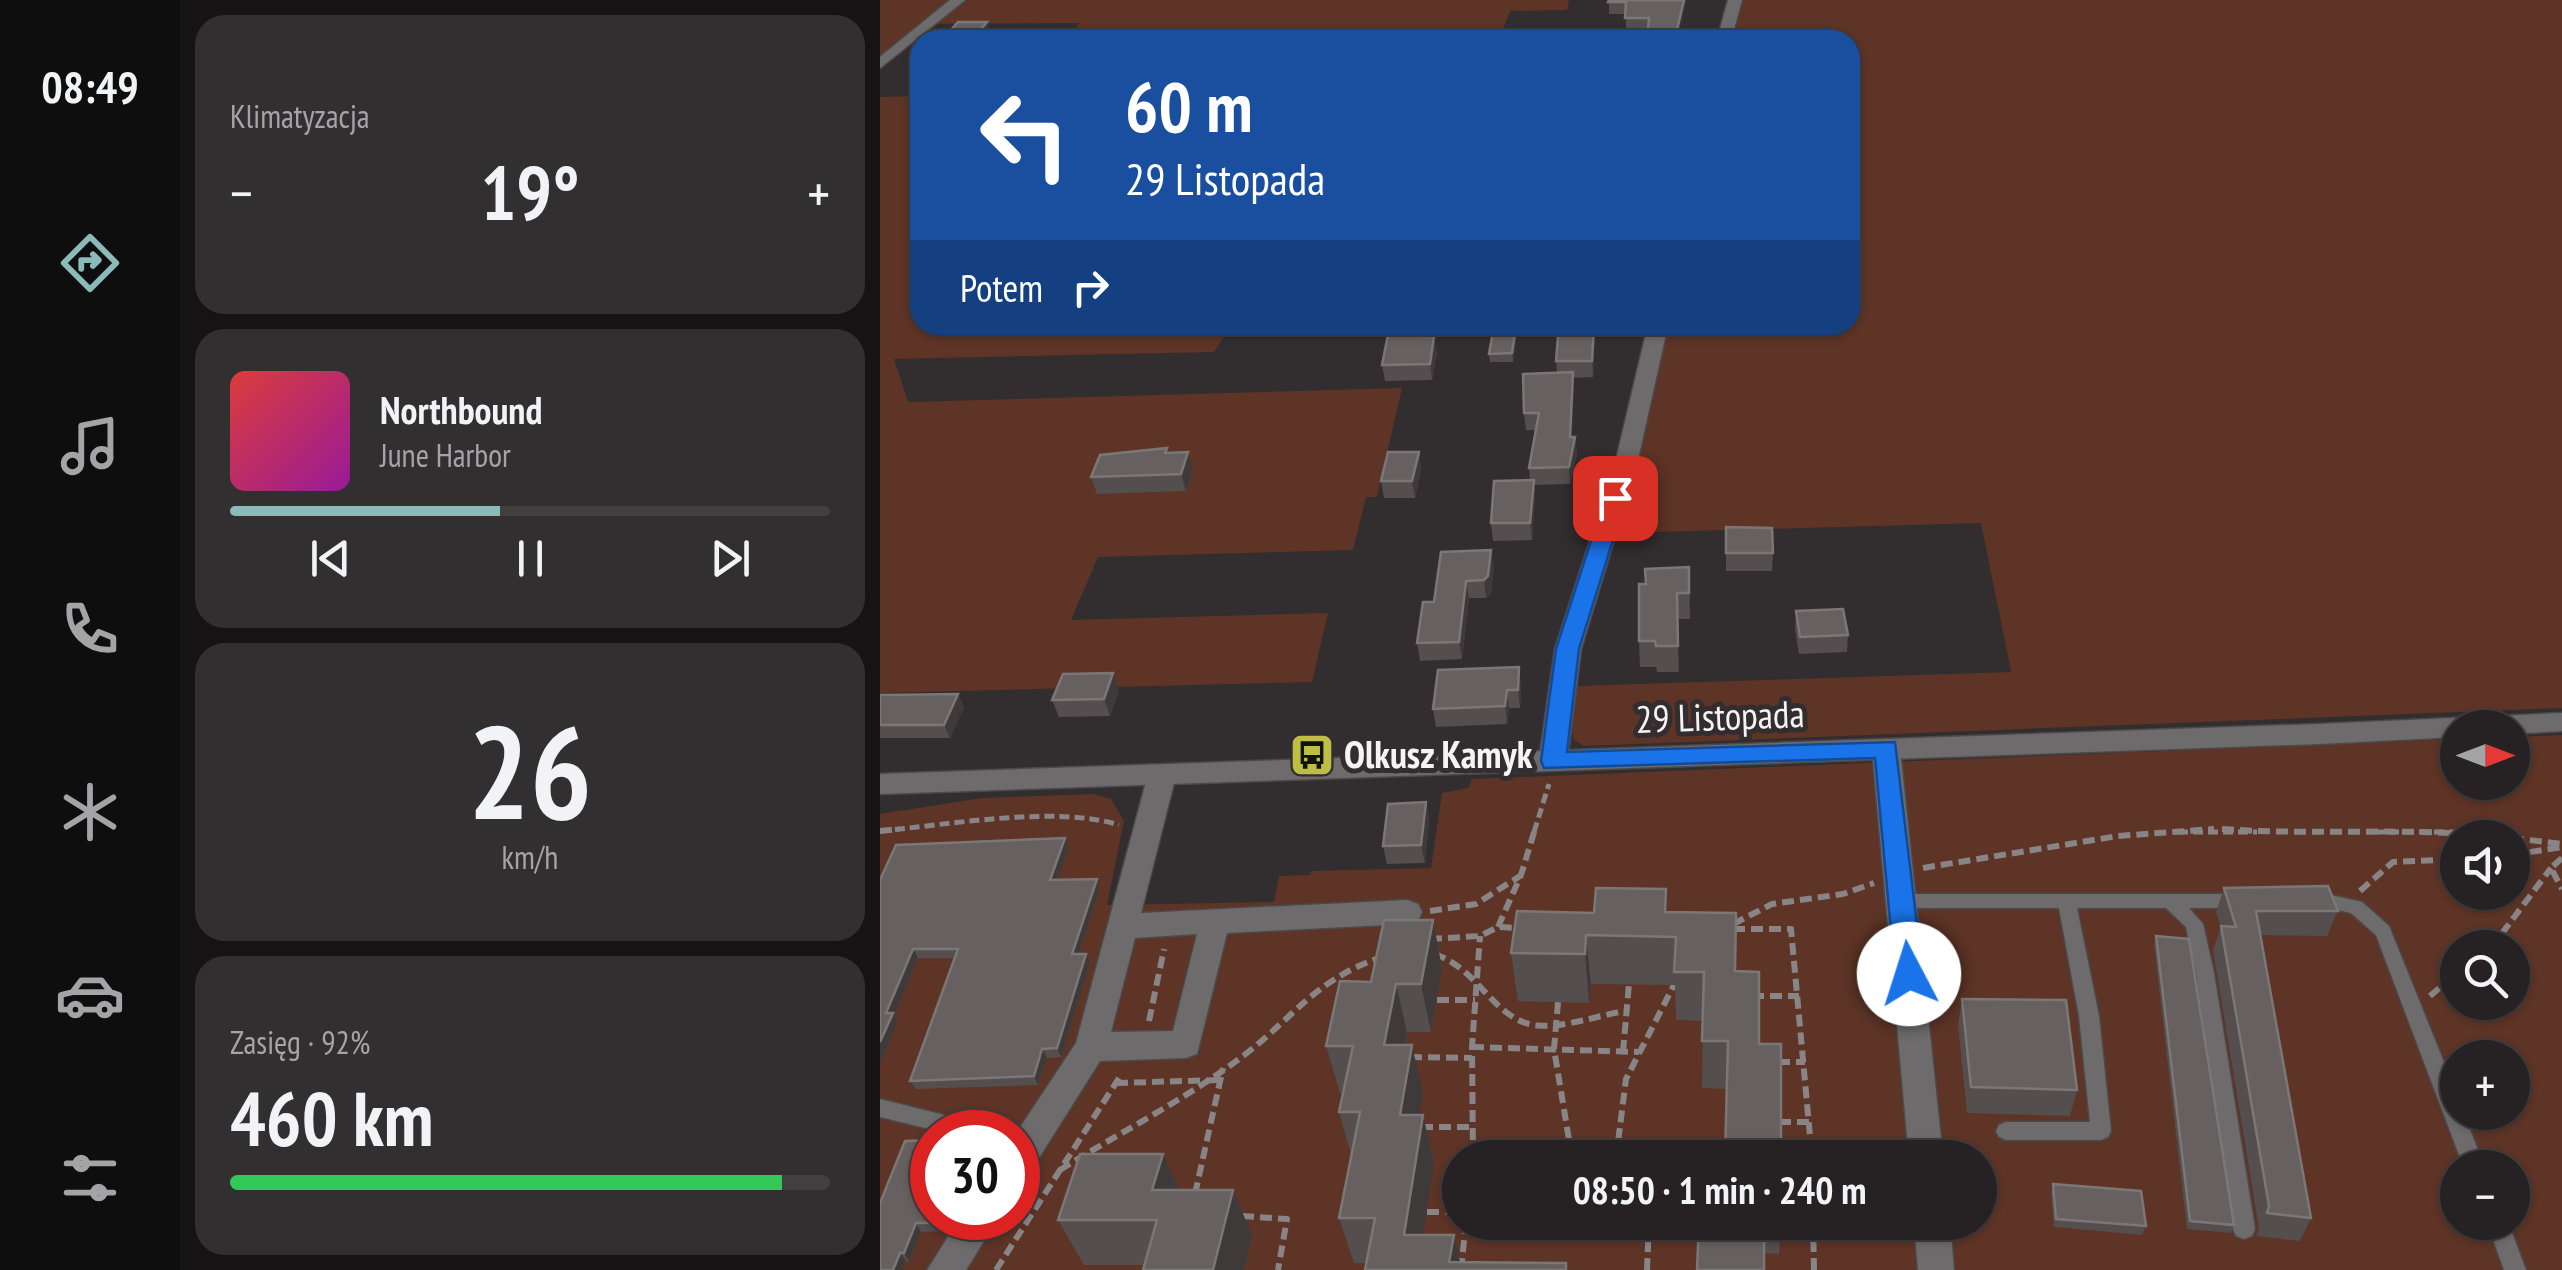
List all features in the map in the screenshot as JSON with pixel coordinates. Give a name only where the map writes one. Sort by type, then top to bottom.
[{"type":"street","points":[[921,30],[958,0]]},
{"type":"street","points":[[1727,30],[1735,0]]},
{"type":"street","points":[[880,64],[910,39]]},
{"type":"street","points":[[1553,761],[1568,649],[1626,464],[1656,335]]},
{"type":"street","name":"29 Listopada","points":[[880,784],[2562,722]]},
{"type":"street","points":[[1886,748],[1924,1140]]},
{"type":"street","points":[[1040,1122],[1091,1048],[1139,926],[1162,775]]},
{"type":"street","points":[[1139,926],[1407,912]]},
{"type":"street","points":[[1091,1048],[1186,1044],[1215,921]]},
{"type":"street","points":[[945,1270],[965,1240]]},
{"type":"street","points":[[1934,1240],[1936,1270]]},
{"type":"lane","points":[[1901,887],[2066,902],[2250,900]]},
{"type":"lane","points":[[2290,900],[2329,898],[2356,907],[2383,930],[2468,1150]]},
{"type":"lane","points":[[2006,1131],[2101,1130],[2090,1016],[2066,902]]},
{"type":"lane","points":[[2172,902],[2194,924],[2198,941],[2244,1229]]},
{"type":"lane","points":[[880,1108],[910,1116]]},
{"type":"lane","points":[[2503,1240],[2515,1270]]},
{"type":"path","points":[[1498,928],[1521,876],[1553,761]]},
{"type":"path","points":[[880,831],[1098,818],[1116,822],[1126,834],[1130,821]]},
{"type":"path","points":[[1730,925],[1772,904],[1901,887],[1942,862],[2118,836],[2218,829],[2288,834],[2440,830]]},
{"type":"path","points":[[2530,841],[2562,846]]},
{"type":"path","points":[[2530,852],[2562,846]]},
{"type":"path","points":[[2505,930],[2562,858]]},
{"type":"path","points":[[2354,896],[2393,862],[2440,861]]},
{"type":"path","points":[[2551,868],[2562,889]]},
{"type":"path","points":[[1407,912],[1476,904],[1521,876]]},
{"type":"path","points":[[996,1270],[1147,1034],[1164,948],[1139,926]]},
{"type":"path","points":[[1424,939],[1480,936],[1498,928],[1518,928]]},
{"type":"path","points":[[1715,929],[1790,929],[1812,1140]]},
{"type":"path","points":[[1473,1140],[1472,1047],[1480,936]]},
{"type":"path","points":[[1424,952],[1460,961],[1510,1016],[1530,1026],[1627,1010]]},
{"type":"path","points":[[1060,1170],[1243,1056],[1312,993],[1353,966],[1389,954]]},
{"type":"path","points":[[1623,1052],[1630,984]]},
{"type":"path","points":[[1618,1140],[1626,1078],[1674,985]]},
{"type":"path","points":[[2430,996],[2440,987]]},
{"type":"path","points":[[1734,996],[1799,996]]},
{"type":"path","points":[[1436,1000],[1475,1000]]},
{"type":"path","points":[[1558,1002],[1554,1049],[1569,1140]]},
{"type":"path","points":[[1472,1047],[1639,1052]]},
{"type":"path","points":[[1403,1057],[1472,1058]]},
{"type":"path","points":[[1773,1062],[1805,1062]]},
{"type":"path","points":[[1190,1213],[1223,1067]]},
{"type":"path","points":[[1116,1082],[1220,1080]]},
{"type":"path","points":[[1779,1122],[1812,1122]]},
{"type":"path","points":[[1418,1127],[1473,1127]]},
{"type":"path","points":[[1427,1212],[1442,1212]]},
{"type":"path","points":[[1229,1215],[1287,1219],[1278,1270]]},
{"type":"path","points":[[1461,1270],[1464,1240]]},
{"type":"path","points":[[1647,1270],[1648,1240]]},
{"type":"path","points":[[1813,1240],[1814,1270]]},
{"type":"shaded area","points":[[880,0],[950,0],[910,30],[880,59]]},
{"type":"shaded area","points":[[961,0],[1569,0],[1567,10],[1510,11],[1503,30],[1075,30],[1079,23],[933,24]]},
{"type":"shaded area","points":[[1740,0],[2562,0],[2562,708],[1584,746],[1574,740],[1571,727],[1576,686],[2011,672],[1981,523],[1621,533],[1666,335],[1860,335],[1860,30],[1733,30]]},
{"type":"shaded area","points":[[910,96],[910,335],[1225,335],[1214,352],[894,359],[908,402],[1402,388],[1377,497],[1366,497],[1353,550],[1098,557],[1071,620],[1328,613],[1312,682],[880,693],[880,97]]},
{"type":"shaded area","points":[[2562,735],[2562,1270],[880,1270],[880,814],[982,798],[1094,794],[1111,799],[1124,821],[1107,905],[1274,902],[1279,876],[1310,875],[1311,871],[1431,868],[1442,793],[1468,788],[1472,779],[2440,740],[2440,800],[2530,800],[2530,736]]},
{"type":"building","points":[[1684,0],[1677,30],[1648,30],[1649,18],[1625,18],[1626,2],[1608,2]]},
{"type":"building","points":[[958,22],[987,22],[980,30],[951,30]]},
{"type":"building","points":[[1388,335],[1434,336],[1430,364],[1382,365]]},
{"type":"building","points":[[1492,335],[1515,335],[1512,353],[1489,354]]},
{"type":"building","points":[[1558,335],[1593,335],[1592,361],[1556,361]]},
{"type":"building","points":[[1573,372],[1570,437],[1575,437],[1569,467],[1529,468],[1539,413],[1524,413],[1523,374]]},
{"type":"building","points":[[1167,448],[1165,453],[1188,452],[1181,474],[1091,477],[1100,455]]},
{"type":"building","points":[[1388,452],[1419,452],[1412,481],[1381,481]]},
{"type":"building","points":[[1534,480],[1530,523],[1491,523],[1494,481]]},
{"type":"building","points":[[1726,527],[1772,528],[1773,553],[1726,553]]},
{"type":"building","points":[[1491,550],[1488,576],[1484,580],[1466,581],[1459,642],[1417,643],[1423,602],[1434,602],[1441,552]]},
{"type":"building","points":[[1689,567],[1689,593],[1677,593],[1678,646],[1639,641],[1639,584],[1646,584],[1645,569]]},
{"type":"building","points":[[1843,609],[1848,635],[1800,637],[1796,611]]},
{"type":"building","points":[[1519,667],[1518,690],[1507,690],[1505,706],[1433,709],[1438,670]]},
{"type":"building","points":[[1113,673],[1104,699],[1052,700],[1063,674]]},
{"type":"building","points":[[958,694],[944,725],[880,725],[880,695]]},
{"type":"building","points":[[1426,802],[1421,845],[1383,846],[1388,804]]},
{"type":"building","points":[[1065,838],[1050,880],[1097,879],[1072,954],[1086,954],[1057,1048],[1042,1049],[1034,1076],[910,1081],[958,949],[913,949],[886,1013],[893,1013],[880,1042],[880,880],[896,845]]},
{"type":"building","points":[[2328,886],[2338,911],[2256,911],[2311,1218],[2267,1213],[2269,1206],[2221,926],[2236,927],[2224,888]]},
{"type":"building","points":[[1596,888],[1666,889],[1665,912],[1736,913],[1735,971],[1759,972],[1759,1044],[1781,1044],[1781,1140],[1725,1140],[1728,1041],[1702,1041],[1704,972],[1674,972],[1676,937],[1586,935],[1585,954],[1511,953],[1517,911],[1594,913]]},
{"type":"building","points":[[1384,920],[1433,920],[1421,984],[1396,984],[1384,1045],[1412,1045],[1400,1115],[1423,1115],[1404,1235],[1442,1235],[1442,1240],[1453,1240],[1449,1262],[1566,1263],[1566,1270],[1365,1270],[1375,1218],[1339,1218],[1360,1112],[1339,1112],[1353,1046],[1326,1046],[1340,981],[1371,982]]},
{"type":"building","points":[[2156,936],[2189,939],[2234,1225],[2190,1221]]},
{"type":"building","points":[[1962,999],[2066,1000],[2077,1090],[1971,1087]]},
{"type":"building","points":[[905,1141],[910,1141],[910,1238],[893,1270],[880,1270],[880,1203]]},
{"type":"building","points":[[1080,1154],[1163,1154],[1152,1190],[1233,1190],[1213,1270],[1143,1270],[1157,1220],[1058,1220]]},
{"type":"building","points":[[2053,1184],[2141,1191],[2146,1226],[2056,1219]]},
{"type":"building","points":[[1698,1240],[1764,1240],[1764,1270],[1697,1270]]},
{"type":"place","name":"Olkusz Kamyk","points":[[1312,755]]},
{"type":"route","points":[[1615,498],[1568,649],[1553,761],[1886,748],[1909,974]]}]
